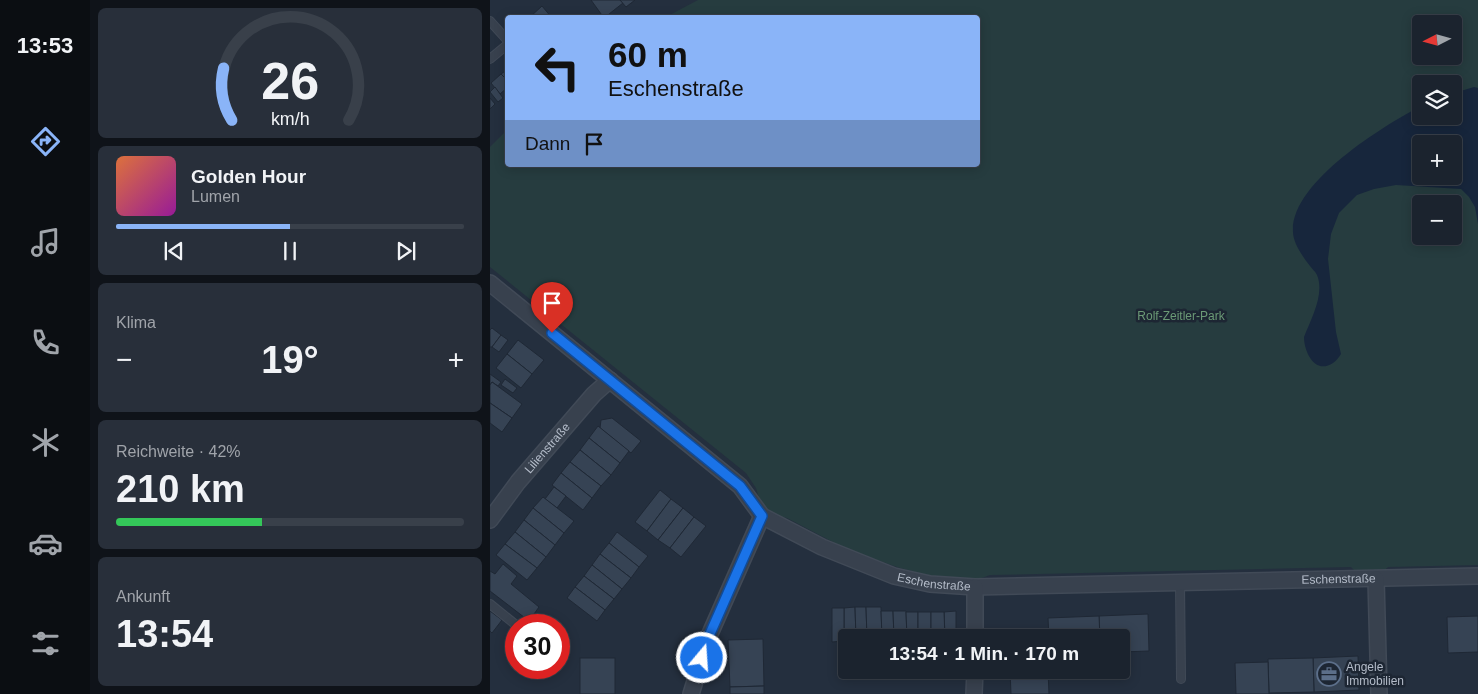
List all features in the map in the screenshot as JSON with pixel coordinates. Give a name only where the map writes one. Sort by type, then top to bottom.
[{"type":"street","name":"Eschenstraße","points":[[490,283],[740,486],[762,516],[822,547],[894,576],[930,584],[975,587],[1478,576]]},
{"type":"street","name":"Lilienstraße","points":[[490,520],[518,482],[594,394],[610,380]]},
{"type":"street","points":[[690,694],[709,636],[762,516]]},
{"type":"street","points":[[1376,579],[1379,694]]},
{"type":"street","points":[[975,587],[975,629]]},
{"type":"street","points":[[974,694],[975,679]]},
{"type":"lane","points":[[490,21],[505,39]]},
{"type":"lane","points":[[490,59],[505,46]]},
{"type":"lane","points":[[1180,582],[1181,679]]},
{"type":"lane","points":[[490,604],[505,616]]},
{"type":"green space","name":"Rolf-Zeitler-Park","points":[[698,0],[1478,0],[1478,565],[1388,567],[1385,570],[1355,571],[1351,567],[990,575],[979,579],[939,578],[900,568],[848,550],[787,518],[772,515],[761,505],[756,488],[746,473],[490,267],[490,147],[505,132],[505,167],[980,167],[980,15],[670,15]]},
{"type":"water","points":[[1474,87],[1478,88],[1478,224],[1475,207],[1461,189],[1396,185],[1374,189],[1357,195],[1339,213],[1331,234],[1328,259],[1336,332],[1341,354],[1334,362],[1327,366],[1321,366],[1316,364],[1308,355],[1304,337],[1316,306],[1319,282],[1295,241],[1293,232],[1296,213],[1306,194],[1322,176],[1363,142],[1412,111],[1412,125],[1462,125],[1462,91]]},
{"type":"building","points":[[591,0],[620,0],[623,3],[608,15],[602,15]]},
{"type":"building","points":[[620,0],[635,0],[626,7]]},
{"type":"building","points":[[542,6],[550,15],[532,15]]},
{"type":"building","points":[[501,74],[505,78],[505,90],[500,94],[491,83]]},
{"type":"building","points":[[495,87],[503,98],[498,102],[490,92]]},
{"type":"building","points":[[490,98],[495,104],[490,109]]},
{"type":"building","points":[[492,328],[501,335],[490,347],[490,330]]},
{"type":"building","points":[[501,335],[508,340],[499,352],[492,347]]},
{"type":"building","points":[[518,340],[544,360],[532,374],[507,354]]},
{"type":"building","points":[[507,354],[532,374],[521,388],[496,368]]},
{"type":"building","points":[[490,374],[501,382],[498,386],[492,382],[490,385]]},
{"type":"building","points":[[505,379],[517,388],[513,393],[501,385]]},
{"type":"building","points":[[492,382],[522,404],[512,418],[490,403],[490,385]]},
{"type":"building","points":[[490,403],[512,418],[502,432],[490,423]]},
{"type":"building","points":[[612,418],[641,441],[631,453],[600,428],[601,420]]},
{"type":"building","points":[[598,426],[629,451],[620,463],[589,438]]},
{"type":"building","points":[[589,438],[620,463],[611,475],[580,450]]},
{"type":"building","points":[[580,450],[611,475],[601,486],[570,462]]},
{"type":"building","points":[[570,462],[601,486],[592,498],[561,473]]},
{"type":"building","points":[[561,473],[592,498],[583,510],[552,485]]},
{"type":"building","points":[[554,487],[566,496],[557,508],[545,499]]},
{"type":"building","points":[[660,490],[671,499],[647,531],[635,522]]},
{"type":"building","points":[[543,497],[574,521],[564,533],[533,508]]},
{"type":"building","points":[[671,499],[683,508],[658,540],[647,531]]},
{"type":"building","points":[[533,508],[564,533],[555,545],[524,520]]},
{"type":"building","points":[[683,508],[694,517],[670,548],[658,540]]},
{"type":"building","points":[[694,517],[706,526],[681,557],[670,548]]},
{"type":"building","points":[[524,520],[555,545],[546,557],[515,532]]},
{"type":"building","points":[[515,532],[546,557],[537,568],[505,544]]},
{"type":"building","points":[[617,532],[648,556],[639,567],[609,543]]},
{"type":"building","points":[[609,543],[639,567],[631,578],[600,554]]},
{"type":"building","points":[[505,544],[537,568],[527,580],[496,555]]},
{"type":"building","points":[[600,554],[631,578],[622,589],[592,565]]},
{"type":"building","points":[[503,564],[517,576],[511,584],[539,607],[534,614],[520,614],[490,591],[490,571],[495,574]]},
{"type":"building","points":[[592,565],[622,589],[614,599],[584,576]]},
{"type":"building","points":[[584,576],[614,599],[605,610],[575,587]]},
{"type":"building","points":[[575,587],[605,610],[597,621],[567,598]]},
{"type":"building","points":[[855,607],[856,629],[844,629],[844,608]]},
{"type":"building","points":[[855,607],[866,607],[867,629],[856,629]]},
{"type":"building","points":[[866,607],[881,607],[882,629],[867,629]]},
{"type":"building","points":[[832,608],[844,608],[844,629],[838,629],[838,642],[832,642]]},
{"type":"building","points":[[490,611],[502,620],[492,633],[490,631]]},
{"type":"building","points":[[881,611],[893,611],[894,629],[882,629]]},
{"type":"building","points":[[893,611],[906,611],[907,629],[894,629]]},
{"type":"building","points":[[956,611],[956,629],[945,629],[944,612]]},
{"type":"building","points":[[906,612],[918,612],[918,629],[907,629]]},
{"type":"building","points":[[918,612],[931,612],[931,629],[918,629]]},
{"type":"building","points":[[931,612],[944,612],[945,629],[931,629]]},
{"type":"building","points":[[1148,614],[1149,651],[1130,652],[1130,629],[1100,629],[1099,616]]},
{"type":"building","points":[[1099,616],[1100,629],[1049,629],[1048,618]]},
{"type":"building","points":[[1478,616],[1478,652],[1448,653],[1447,617]]},
{"type":"building","points":[[763,639],[764,686],[730,687],[728,640]]},
{"type":"building","points":[[1358,656],[1359,690],[1314,692],[1313,658]]},
{"type":"building","points":[[580,658],[615,658],[615,694],[580,694]]},
{"type":"building","points":[[1313,658],[1314,692],[1269,693],[1268,659]]},
{"type":"building","points":[[1268,662],[1269,694],[1236,694],[1235,663]]},
{"type":"building","points":[[1010,679],[1048,679],[1049,694],[1011,694]]},
{"type":"building","points":[[764,686],[764,694],[730,694],[730,687]]},
{"type":"place","name":"Angele Immobilien","points":[[1329,674]]},
{"type":"route","points":[[552,333],[740,486],[762,516],[709,636],[702,658]]}]
